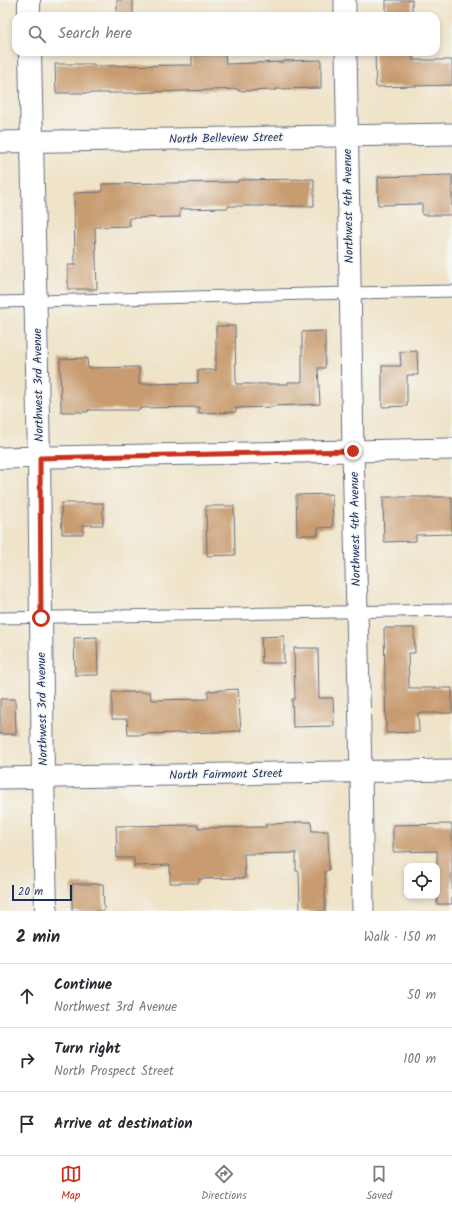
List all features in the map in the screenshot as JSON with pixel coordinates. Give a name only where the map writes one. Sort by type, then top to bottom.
[{"type":"street","points":[[29,0],[29,12]]},
{"type":"street","points":[[345,0],[345,12]]},
{"type":"street","name":"Northwest 3rd Avenue","points":[[30,56],[40,458],[43,777],[46,911]]},
{"type":"street","name":"Northwest 4th Avenue","points":[[346,56],[353,451],[361,771],[362,911]]},
{"type":"street","name":"North Belleview Street","points":[[0,142],[452,134]]},
{"type":"street","points":[[0,458],[452,449]]},
{"type":"street","name":"North Fairmont Street","points":[[0,778],[452,770]]},
{"type":"lane","points":[[0,302],[452,291]]},
{"type":"lane","points":[[0,618],[452,610]]},
{"type":"building","points":[[117,0],[133,0],[133,12],[117,12]]},
{"type":"building","points":[[386,0],[412,0],[412,12],[386,12]]},
{"type":"building","points":[[192,56],[225,56],[226,64],[321,60],[321,88],[238,91],[238,89],[131,93],[56,93],[55,64],[94,64],[94,66],[192,65]]},
{"type":"building","points":[[375,56],[413,56],[413,60],[452,60],[452,85],[376,87]]},
{"type":"building","points":[[452,175],[452,215],[422,215],[422,204],[378,205],[378,177]]},
{"type":"building","points":[[314,179],[314,206],[228,206],[228,208],[180,209],[180,217],[129,218],[130,226],[95,227],[97,289],[68,289],[68,265],[75,265],[74,193],[102,192],[102,184],[238,182],[238,180]]},
{"type":"building","points":[[216,326],[235,326],[236,384],[288,384],[288,382],[302,382],[302,332],[325,331],[325,368],[318,368],[320,404],[236,408],[236,412],[199,413],[199,407],[61,412],[60,359],[87,358],[88,368],[139,367],[139,384],[198,383],[198,370],[216,370]]},
{"type":"building","points":[[417,351],[418,375],[407,375],[407,406],[382,407],[382,366],[401,366],[400,352]]},
{"type":"building","points":[[332,494],[333,527],[318,528],[318,535],[297,535],[296,495]]},
{"type":"building","points":[[383,497],[452,497],[452,534],[416,535],[416,541],[384,542]]},
{"type":"building","points":[[61,503],[103,503],[103,525],[83,525],[83,534],[62,534]]},
{"type":"building","points":[[206,506],[234,506],[235,555],[207,556]]},
{"type":"building","points":[[384,628],[414,628],[415,653],[408,653],[409,688],[452,688],[452,713],[418,713],[419,732],[386,733]]},
{"type":"building","points":[[284,636],[284,663],[262,663],[261,637]]},
{"type":"building","points":[[97,637],[98,675],[75,675],[74,638]]},
{"type":"building","points":[[294,648],[318,648],[319,698],[333,698],[334,726],[293,727],[292,699],[295,699]]},
{"type":"building","points":[[238,689],[241,731],[128,735],[127,719],[112,719],[112,692],[150,692],[151,700],[208,699],[208,691]]},
{"type":"building","points":[[0,699],[15,699],[16,734],[0,734]]},
{"type":"building","points":[[311,822],[312,831],[328,831],[329,870],[325,871],[325,911],[300,911],[299,871],[296,871],[296,853],[244,854],[245,878],[199,879],[199,883],[170,883],[170,865],[134,866],[134,858],[117,858],[116,826],[198,825],[198,828],[266,827],[266,824]]},
{"type":"building","points":[[452,824],[452,904],[437,904],[437,899],[440,899],[440,863],[437,863],[437,851],[393,852],[393,825]]},
{"type":"building","points":[[72,884],[103,884],[104,911],[72,911]]},
{"type":"route","points":[[41,618],[40,458],[353,451]]}]
